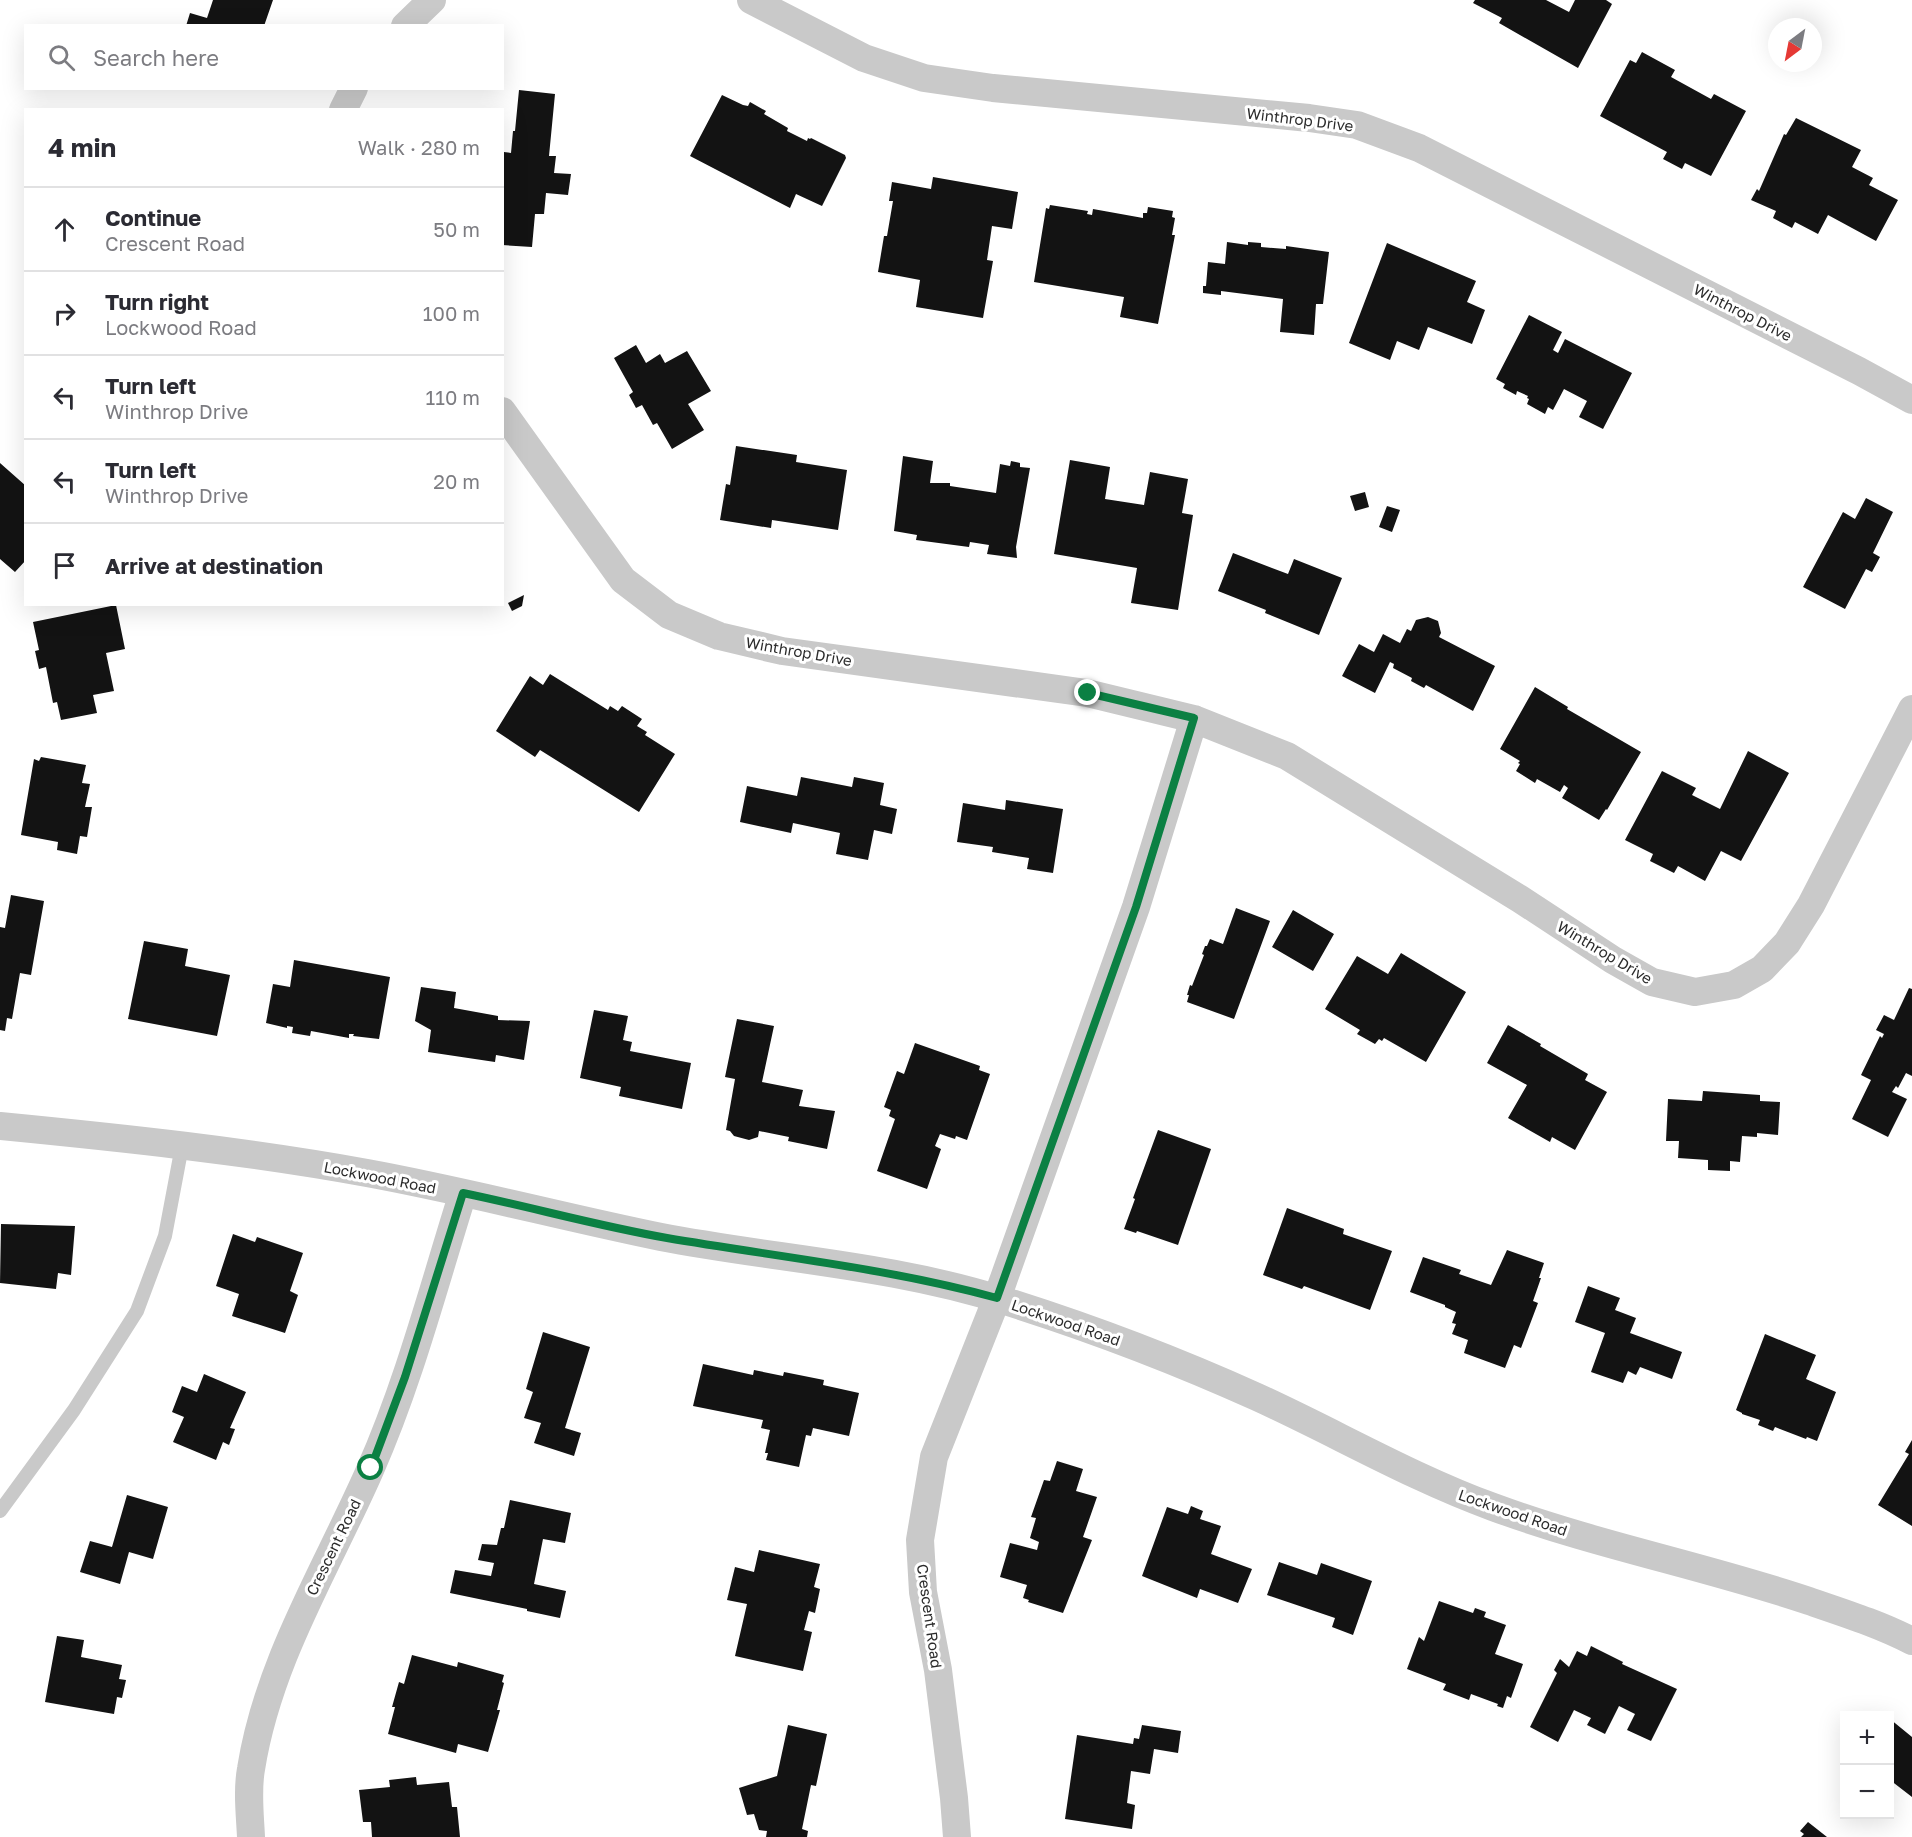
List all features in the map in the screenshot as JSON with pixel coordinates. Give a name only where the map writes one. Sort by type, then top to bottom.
[{"type":"street","points":[[407,24],[432,0]]},
{"type":"street","name":"Winthrop Drive","points":[[751,0],[864,58],[924,78],[993,88],[1309,118],[1357,125],[1419,148],[1859,370],[1912,400]]},
{"type":"street","points":[[344,108],[353,90]]},
{"type":"street","name":"Winthrop Drive","points":[[504,414],[623,580],[669,615],[719,636],[782,651],[1088,693],[1194,718],[1287,756],[1613,960],[1652,982],[1695,992],[1734,986],[1762,969],[1787,943],[1810,905],[1912,709]]},
{"type":"street","points":[[997,1298],[1136,907],[1194,718]]},
{"type":"street","name":"Lockwood Road","points":[[0,1126],[182,1146],[329,1167],[463,1193],[665,1238],[909,1276],[997,1298],[1171,1360],[1258,1398],[1410,1472],[1489,1506],[1555,1527],[1769,1587],[1846,1613],[1912,1641]]},
{"type":"street","name":"Crescent Road","points":[[251,1837],[250,1771],[264,1710],[295,1626],[371,1468],[405,1377],[463,1193]]},
{"type":"street","name":"Crescent Road","points":[[957,1837],[938,1670],[923,1592],[920,1540],[933,1457],[997,1298]]},
{"type":"lane","points":[[0,1510],[74,1410],[137,1311],[165,1236],[182,1146]]},
{"type":"building","points":[[213,0],[273,0],[265,24],[187,24],[190,13],[207,18]]},
{"type":"building","points":[[1475,0],[1546,0],[1569,12],[1575,0],[1606,0],[1612,4],[1578,68],[1499,23],[1502,18],[1473,3]]},
{"type":"building","points":[[1642,52],[1675,70],[1671,77],[1711,99],[1714,94],[1746,111],[1711,176],[1685,163],[1682,169],[1663,159],[1667,152],[1600,116],[1630,60],[1636,63]]},
{"type":"building","points":[[519,90],[555,94],[549,156],[556,156],[554,173],[571,174],[568,195],[546,193],[544,214],[535,214],[532,247],[504,245],[504,152],[511,153],[513,131],[515,131]]},
{"type":"building","points":[[722,95],[743,105],[748,106],[750,102],[766,111],[764,114],[788,128],[787,131],[807,141],[811,138],[845,155],[846,158],[822,206],[796,194],[790,208],[690,156]]},
{"type":"building","points":[[1796,118],[1861,150],[1852,167],[1873,178],[1869,185],[1898,200],[1876,241],[1828,215],[1818,234],[1795,222],[1792,228],[1773,218],[1776,211],[1751,200],[1757,189],[1759,191],[1784,134],[1786,135]]},
{"type":"building","points":[[933,177],[1018,192],[1012,229],[992,226],[987,260],[993,261],[983,318],[916,307],[920,280],[878,272],[893,201],[889,201],[892,182],[931,189]]},
{"type":"building","points":[[1050,205],[1088,211],[1087,214],[1092,215],[1093,209],[1143,218],[1143,213],[1147,213],[1148,207],[1173,211],[1172,217],[1175,218],[1172,235],[1175,235],[1158,324],[1120,317],[1124,297],[1034,282],[1046,208],[1049,209]]},
{"type":"building","points":[[1227,242],[1248,245],[1248,242],[1261,243],[1261,247],[1286,249],[1286,246],[1329,252],[1323,304],[1316,304],[1314,335],[1280,332],[1283,299],[1221,291],[1221,295],[1203,293],[1203,286],[1206,286],[1208,262],[1225,264]]},
{"type":"building","points":[[1387,243],[1476,281],[1467,302],[1485,310],[1472,344],[1428,327],[1419,350],[1397,341],[1390,360],[1349,343]]},
{"type":"building","points":[[1529,315],[1562,332],[1553,350],[1558,353],[1565,339],[1632,373],[1603,429],[1579,417],[1587,401],[1564,389],[1553,410],[1548,407],[1545,414],[1527,404],[1528,396],[1517,391],[1516,395],[1503,388],[1505,384],[1496,379]]},
{"type":"building","points":[[636,345],[646,363],[660,354],[665,363],[687,351],[711,391],[688,404],[704,430],[672,449],[657,423],[653,425],[642,405],[636,408],[629,395],[633,392],[614,358]]},
{"type":"building","points":[[736,446],[797,455],[796,462],[847,470],[838,530],[772,520],[771,528],[720,520],[726,484],[730,485]]},
{"type":"building","points":[[903,456],[933,461],[930,483],[950,483],[950,486],[996,493],[1000,464],[1010,466],[1011,461],[1020,463],[1020,467],[1030,468],[1016,547],[1017,558],[987,554],[989,545],[970,542],[969,547],[916,540],[917,535],[894,531]]},
{"type":"building","points":[[1070,460],[1110,467],[1105,499],[1144,505],[1150,472],[1188,479],[1182,513],[1193,515],[1178,610],[1131,603],[1137,568],[1054,554]]},
{"type":"building","points":[[0,463],[24,484],[24,562],[15,572],[0,559]]},
{"type":"building","points":[[1365,492],[1369,507],[1355,511],[1350,496]]},
{"type":"building","points":[[1866,498],[1893,512],[1873,553],[1880,557],[1872,572],[1866,569],[1845,609],[1803,587],[1843,512],[1855,519]]},
{"type":"building","points":[[1387,506],[1400,510],[1392,532],[1379,527]]},
{"type":"building","points":[[1233,553],[1288,574],[1294,559],[1342,578],[1319,635],[1218,591]]},
{"type":"building","points":[[524,595],[522,606],[512,611],[508,603]]},
{"type":"building","points":[[116,606],[125,649],[106,653],[114,691],[93,695],[97,713],[61,720],[57,702],[53,703],[46,667],[39,669],[35,651],[39,650],[33,622]]},
{"type":"building","points":[[1428,617],[1438,621],[1441,633],[1439,637],[1495,666],[1473,711],[1426,685],[1424,688],[1411,681],[1412,678],[1393,668],[1394,664],[1390,662],[1375,693],[1342,676],[1359,644],[1374,652],[1383,634],[1400,643],[1407,629],[1411,631],[1416,620]]},
{"type":"building","points":[[550,674],[608,710],[610,706],[618,711],[622,706],[642,719],[637,726],[647,732],[645,735],[675,754],[639,812],[540,750],[535,757],[496,731],[530,676],[543,685]]},
{"type":"building","points":[[1535,687],[1568,707],[1567,709],[1641,752],[1599,820],[1562,798],[1568,788],[1564,785],[1560,792],[1537,779],[1535,783],[1516,771],[1520,761],[1500,749]]},
{"type":"building","points":[[1748,751],[1789,773],[1741,861],[1721,851],[1705,881],[1678,866],[1674,873],[1650,861],[1653,854],[1625,840],[1662,771],[1696,788],[1692,795],[1720,809]]},
{"type":"building","points":[[41,757],[86,765],[82,783],[90,784],[85,807],[92,807],[87,837],[80,836],[77,854],[57,850],[58,842],[21,835],[34,759],[39,761]]},
{"type":"building","points":[[801,777],[852,787],[854,777],[884,783],[880,805],[897,809],[892,834],[874,830],[868,860],[836,854],[840,833],[793,823],[791,833],[740,822],[747,786],[797,796]]},
{"type":"building","points":[[1006,800],[1063,809],[1053,873],[1027,869],[1029,858],[992,852],[993,847],[957,842],[963,803],[1005,810]]},
{"type":"building","points":[[11,895],[44,901],[31,975],[20,973],[12,1019],[7,1018],[5,1031],[0,1030],[0,927],[5,928]]},
{"type":"building","points":[[1236,908],[1270,921],[1234,1019],[1187,1002],[1189,995],[1187,995],[1204,955],[1202,954],[1205,946],[1210,939],[1223,944]]},
{"type":"building","points":[[1293,910],[1334,934],[1313,971],[1272,947]]},
{"type":"building","points":[[144,941],[188,949],[185,966],[230,975],[217,1036],[128,1019]]},
{"type":"building","points":[[1401,953],[1466,992],[1426,1062],[1384,1038],[1382,1041],[1379,1039],[1375,1044],[1357,1034],[1360,1030],[1325,1009],[1357,956],[1388,974]]},
{"type":"building","points":[[294,960],[390,977],[379,1039],[353,1036],[354,1034],[349,1034],[349,1038],[311,1031],[310,1036],[292,1033],[293,1027],[287,1026],[287,1028],[266,1023],[273,984],[290,987]]},
{"type":"building","points":[[421,987],[456,992],[454,1008],[498,1016],[498,1020],[530,1021],[524,1060],[496,1055],[495,1062],[428,1052],[431,1030],[415,1021]]},
{"type":"building","points":[[1909,988],[1912,989],[1912,1076],[1906,1073],[1898,1088],[1896,1086],[1892,1092],[1907,1099],[1888,1137],[1852,1119],[1871,1080],[1861,1075],[1880,1036],[1882,1038],[1884,1034],[1876,1030],[1884,1015],[1894,1020]]},
{"type":"building","points":[[594,1010],[628,1016],[623,1040],[632,1042],[630,1051],[691,1063],[682,1109],[619,1096],[621,1087],[580,1078]]},
{"type":"building","points":[[737,1019],[774,1026],[762,1082],[803,1090],[799,1106],[835,1111],[827,1149],[788,1141],[789,1137],[759,1131],[758,1137],[749,1140],[734,1136],[726,1130],[735,1079],[725,1077]]},
{"type":"building","points":[[1508,1025],[1588,1074],[1585,1080],[1607,1092],[1575,1150],[1552,1137],[1550,1142],[1508,1118],[1527,1085],[1487,1063]]},
{"type":"building","points":[[915,1043],[980,1066],[979,1070],[990,1074],[967,1140],[940,1134],[935,1146],[941,1149],[927,1189],[877,1171],[895,1119],[889,1116],[891,1110],[884,1107],[897,1071],[904,1074]]},
{"type":"building","points":[[1703,1091],[1760,1095],[1760,1101],[1780,1102],[1778,1135],[1757,1133],[1757,1137],[1742,1136],[1740,1162],[1730,1161],[1730,1171],[1708,1170],[1708,1160],[1678,1158],[1679,1141],[1666,1141],[1668,1099],[1702,1101]]},
{"type":"building","points":[[1158,1130],[1211,1149],[1178,1245],[1124,1229]]},
{"type":"building","points":[[1287,1208],[1344,1229],[1343,1234],[1392,1251],[1370,1310],[1304,1286],[1302,1289],[1263,1275]]},
{"type":"building","points":[[1,1224],[75,1226],[71,1275],[58,1273],[56,1289],[0,1283]]},
{"type":"building","points":[[233,1234],[255,1242],[257,1237],[303,1253],[290,1291],[298,1295],[285,1333],[232,1316],[239,1294],[216,1286]]},
{"type":"building","points":[[1507,1250],[1544,1263],[1533,1301],[1538,1303],[1521,1348],[1514,1345],[1505,1368],[1464,1353],[1468,1340],[1452,1334],[1456,1324],[1452,1323],[1456,1312],[1445,1305],[1410,1292],[1423,1257],[1461,1270],[1459,1274],[1491,1285]]},
{"type":"building","points":[[1588,1286],[1620,1298],[1615,1310],[1636,1318],[1630,1333],[1682,1352],[1672,1379],[1640,1367],[1636,1375],[1628,1371],[1623,1383],[1591,1372],[1605,1333],[1575,1322]]},
{"type":"building","points":[[543,1332],[590,1347],[565,1428],[581,1433],[574,1456],[534,1443],[541,1423],[524,1418],[533,1392],[526,1389]]},
{"type":"building","points":[[1765,1334],[1816,1355],[1806,1379],[1836,1392],[1817,1441],[1775,1427],[1773,1431],[1758,1425],[1760,1420],[1736,1410]]},
{"type":"building","points":[[703,1364],[753,1375],[754,1370],[783,1376],[784,1372],[824,1380],[823,1385],[859,1393],[849,1436],[813,1428],[811,1436],[806,1435],[799,1467],[766,1460],[768,1453],[765,1453],[770,1430],[761,1428],[763,1420],[693,1406]]},
{"type":"building","points":[[204,1374],[246,1392],[230,1428],[235,1429],[229,1445],[223,1442],[216,1460],[173,1442],[184,1417],[172,1412],[182,1386],[197,1392]]},
{"type":"building","points":[[1912,1440],[1912,1526],[1878,1505],[1909,1454],[1905,1452]]},
{"type":"building","points":[[1057,1461],[1083,1469],[1076,1491],[1097,1497],[1083,1537],[1092,1540],[1063,1613],[1028,1602],[1029,1600],[1023,1598],[1027,1585],[1000,1577],[1010,1543],[1037,1550],[1039,1542],[1030,1538],[1036,1518],[1031,1517],[1044,1480],[1050,1481]]},
{"type":"building","points":[[127,1495],[168,1507],[153,1559],[129,1552],[120,1584],[80,1572],[90,1541],[112,1547]]},
{"type":"building","points":[[510,1500],[571,1513],[565,1543],[543,1539],[534,1584],[566,1591],[560,1618],[450,1593],[455,1570],[491,1576],[494,1563],[478,1560],[482,1544],[497,1545],[501,1528],[504,1528]]},
{"type":"building","points":[[1191,1506],[1203,1511],[1200,1519],[1221,1526],[1211,1554],[1252,1569],[1238,1603],[1200,1589],[1197,1598],[1142,1576],[1167,1507],[1188,1514]]},
{"type":"building","points":[[759,1550],[820,1564],[814,1587],[820,1589],[815,1613],[809,1611],[804,1630],[812,1632],[803,1671],[735,1656],[747,1604],[727,1600],[735,1567],[754,1572]]},
{"type":"building","points":[[1279,1562],[1317,1575],[1321,1563],[1372,1581],[1353,1635],[1332,1627],[1335,1618],[1267,1595]]},
{"type":"building","points":[[1439,1601],[1473,1613],[1475,1608],[1486,1612],[1484,1617],[1506,1625],[1495,1654],[1523,1664],[1511,1698],[1507,1696],[1503,1708],[1471,1694],[1469,1700],[1443,1690],[1446,1684],[1407,1669],[1419,1637],[1424,1641]]},
{"type":"building","points":[[57,1636],[84,1640],[81,1657],[122,1665],[119,1679],[126,1680],[122,1698],[117,1697],[114,1714],[45,1702]]},
{"type":"building","points":[[1591,1646],[1623,1662],[1622,1664],[1677,1689],[1651,1741],[1627,1730],[1635,1714],[1619,1706],[1605,1734],[1587,1725],[1591,1718],[1574,1710],[1558,1742],[1530,1727],[1557,1673],[1554,1670],[1560,1659],[1569,1667],[1577,1651],[1587,1656]]},
{"type":"building","points":[[412,1655],[457,1667],[458,1662],[504,1675],[497,1710],[500,1710],[488,1752],[458,1744],[456,1753],[388,1734],[399,1682],[404,1684]]},
{"type":"building","points":[[1894,1722],[1912,1737],[1912,1797],[1894,1783]]},
{"type":"building","points":[[788,1725],[827,1734],[816,1786],[811,1785],[802,1829],[808,1831],[807,1837],[766,1837],[767,1831],[759,1830],[754,1814],[747,1815],[739,1788],[777,1776]]},
{"type":"building","points":[[1142,1725],[1181,1731],[1178,1753],[1154,1749],[1150,1774],[1131,1771],[1127,1803],[1135,1805],[1132,1829],[1065,1819],[1077,1735],[1133,1744],[1134,1738],[1139,1739]]},
{"type":"building","points":[[416,1777],[417,1785],[449,1782],[452,1807],[457,1807],[460,1837],[372,1837],[371,1822],[363,1822],[359,1790],[390,1787],[389,1780]]},
{"type":"building","points":[[1808,1822],[1827,1837],[1801,1837],[1804,1834],[1800,1831]]},
{"type":"route","points":[[371,1468],[405,1377],[463,1193],[665,1238],[909,1276],[997,1298],[1136,907],[1194,718],[1088,693]]}]
